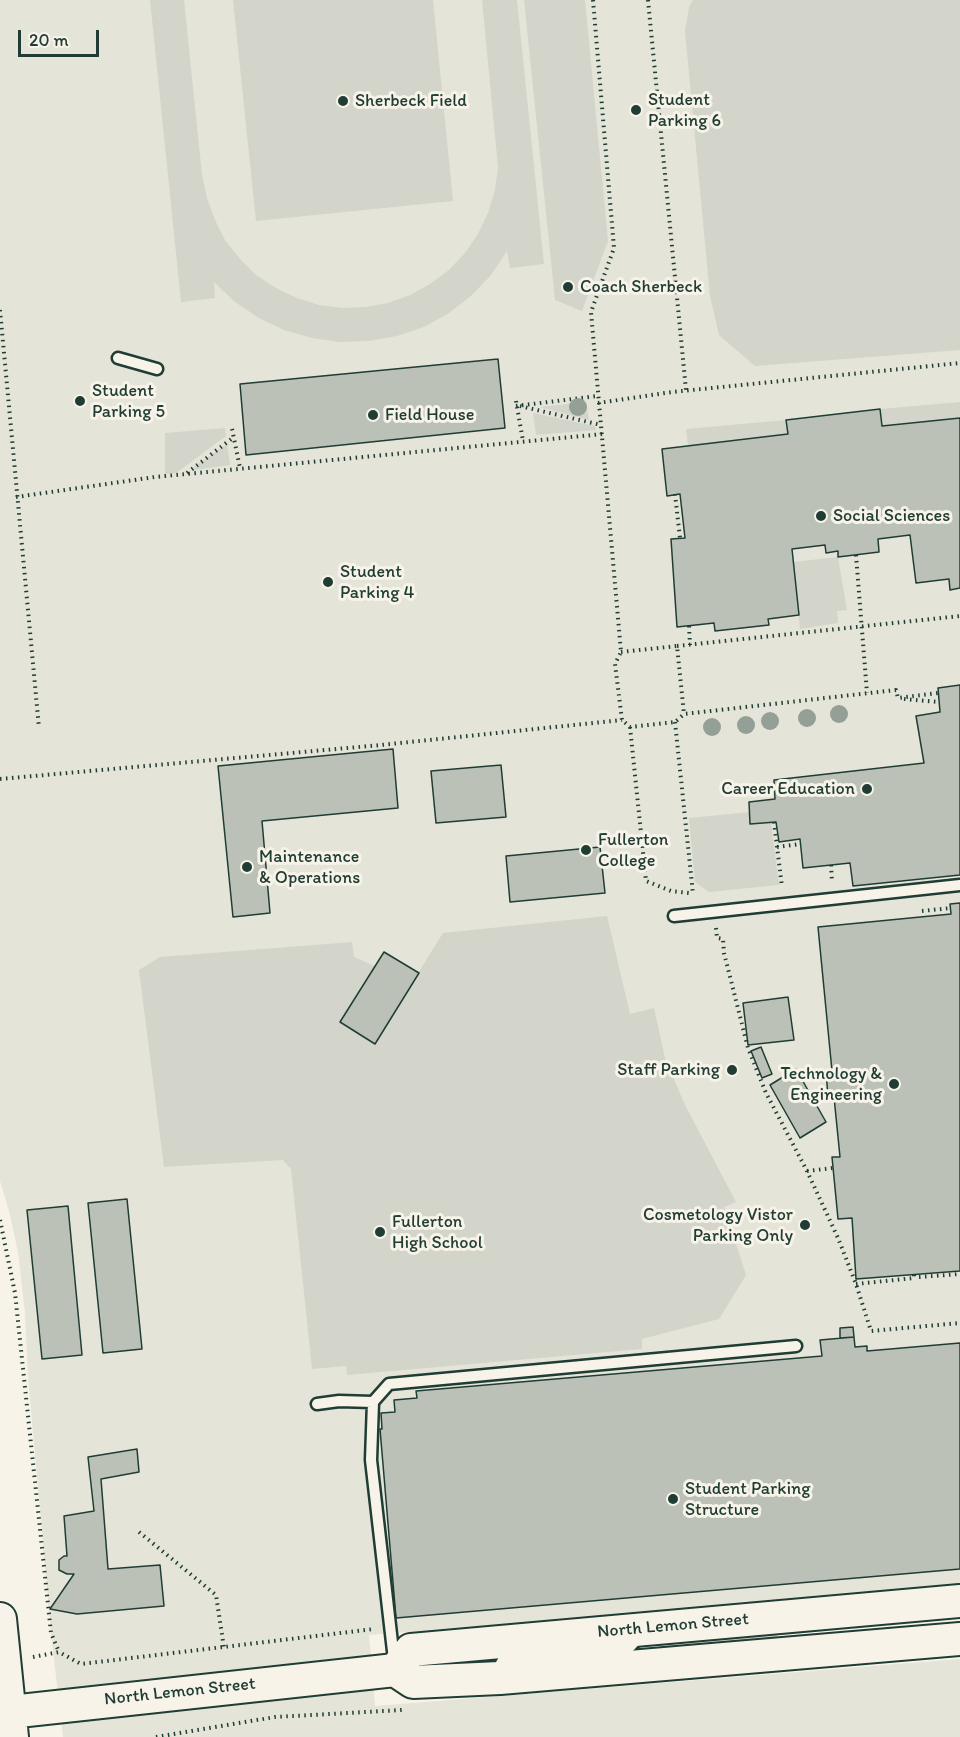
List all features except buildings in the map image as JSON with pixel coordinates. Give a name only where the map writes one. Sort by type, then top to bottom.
[{"type":"street","name":"North Lemon Street","points":[[395,1670],[411,1650],[960,1601]]},
{"type":"street","points":[[0,1619],[7,1721]]},
{"type":"street","name":"North Lemon Street","points":[[7,1721],[395,1670],[413,1682],[500,1678],[960,1638]]},
{"type":"lane","points":[[118,358],[157,369]]},
{"type":"lane","points":[[674,916],[960,885]]},
{"type":"lane","points":[[395,1670],[371,1460],[373,1402],[389,1384],[796,1346]]},
{"type":"lane","points":[[317,1404],[339,1401],[373,1402]]},
{"type":"lane","points":[[500,1678],[500,1667],[503,1660],[513,1657],[629,1648],[648,1629]]},
{"type":"path","points":[[592,0],[614,248],[591,312],[621,652],[615,664],[622,720],[630,727],[646,881]]},
{"type":"path","points":[[648,0],[686,390]]},
{"type":"path","points":[[0,310],[39,728]]},
{"type":"path","points":[[598,403],[686,390],[960,363]]},
{"type":"path","points":[[518,404],[597,396]]},
{"type":"path","points":[[518,404],[601,425]]},
{"type":"path","points":[[518,404],[524,441]]},
{"type":"path","points":[[232,429],[240,468]]},
{"type":"path","points":[[16,497],[155,477],[240,468],[603,435]]},
{"type":"path","points":[[185,474],[234,437]]},
{"type":"path","points":[[675,494],[680,538]]},
{"type":"path","points":[[856,555],[867,693]]},
{"type":"path","points":[[621,652],[960,616]]},
{"type":"path","points":[[689,626],[690,645]]},
{"type":"path","points":[[677,646],[684,714]]},
{"type":"path","points":[[630,727],[675,722],[684,714],[867,693],[896,690],[898,698]]},
{"type":"path","points":[[898,698],[938,693]]},
{"type":"path","points":[[898,698],[939,702]]},
{"type":"path","points":[[0,779],[369,746],[622,720]]},
{"type":"path","points":[[675,722],[693,894]]},
{"type":"path","points":[[774,822],[782,888]]},
{"type":"path","points":[[777,847],[800,844]]},
{"type":"path","points":[[942,909],[951,908]]},
{"type":"path","points":[[714,912],[717,938],[723,939],[724,953],[748,1048],[766,1094],[807,1171],[856,1284],[870,1331],[960,1323]]},
{"type":"path","points":[[807,1171],[833,1168]]},
{"type":"path","points":[[0,1220],[15,1293],[51,1633],[59,1652]]},
{"type":"path","points":[[919,1277],[960,1274]]},
{"type":"path","points":[[856,1284],[914,1278],[914,1275]]},
{"type":"path","points":[[139,1532],[216,1595],[224,1648]]},
{"type":"shaded area","name":"Fullerton College","points":[[0,0],[960,0],[960,1588],[369,1635],[375,1706],[960,1659],[960,1737],[63,1737],[51,1633],[28,1377],[25,1313],[18,1252],[0,1181]]},
{"type":"shaded area","points":[[150,0],[184,0],[202,175],[207,198],[225,240],[256,275],[276,288],[319,305],[342,308],[388,303],[410,295],[449,270],[478,234],[495,190],[498,167],[482,0],[517,0],[544,264],[510,268],[507,251],[491,275],[472,295],[449,313],[424,327],[397,336],[369,341],[340,342],[312,338],[284,330],[259,318],[235,302],[214,282],[215,298],[181,302]]},
{"type":"shaded area","name":"Sherbeck Field","points":[[233,0],[433,0],[453,201],[256,221]]},
{"type":"shaded area","points":[[524,0],[585,0],[608,241],[582,311],[555,300]]},
{"type":"shaded area","points":[[693,0],[960,0],[960,350],[755,366],[719,335],[710,296],[685,31],[689,7]]},
{"type":"shaded area","points":[[586,402],[589,420],[540,407]]},
{"type":"shaded area","points":[[960,402],[960,420],[882,426],[880,409]]},
{"type":"shaded area","points":[[533,413],[595,426],[596,430],[536,435]]},
{"type":"shaded area","points":[[786,420],[788,434],[688,446],[686,429]]},
{"type":"shaded area","points":[[225,428],[226,436],[176,473],[165,474],[165,433]]},
{"type":"shaded area","points":[[227,444],[230,465],[194,470],[194,467]]},
{"type":"shaded area","points":[[838,557],[847,610],[837,611],[838,623],[800,629],[793,562]]},
{"type":"shaded area","points":[[750,812],[751,824],[771,822],[779,885],[709,892],[695,882],[689,818]]},
{"type":"shaded area","points":[[607,916],[630,1014],[654,1008],[665,1058],[685,1105],[736,1202],[724,1207],[746,1275],[719,1319],[642,1339],[642,1349],[347,1375],[346,1366],[312,1369],[291,1169],[283,1160],[164,1167],[139,970],[160,957],[352,942],[354,957],[375,966],[340,1022],[374,1044],[443,933]]},
{"type":"shaded area","points":[[776,1630],[778,1642],[661,1650],[659,1643]]},
{"type":"place","name":"Sherbeck Field","points":[[343,101]]},
{"type":"place","name":"Student Parking 6","points":[[636,110]]},
{"type":"place","name":"Coach Sherbeck","points":[[568,287]]},
{"type":"place","name":"Student Parking 5","points":[[80,401]]},
{"type":"place","name":"Field House","points":[[373,415]]},
{"type":"place","name":"Social Sciences","points":[[821,516]]},
{"type":"place","name":"Student Parking 4","points":[[328,582]]},
{"type":"place","name":"Career Education","points":[[867,789]]},
{"type":"place","name":"Fullerton College","points":[[586,850]]},
{"type":"place","name":"Maintenance & Operations","points":[[247,867]]},
{"type":"place","name":"Staff Parking","points":[[732,1070]]},
{"type":"place","name":"Technology & Engineering","points":[[894,1084]]},
{"type":"place","name":"Cosmetology Vistor Parking Only","points":[[805,1225]]},
{"type":"place","name":"Fullerton High School","points":[[380,1232]]},
{"type":"place","name":"Student Parking Structure","points":[[673,1499]]}]
